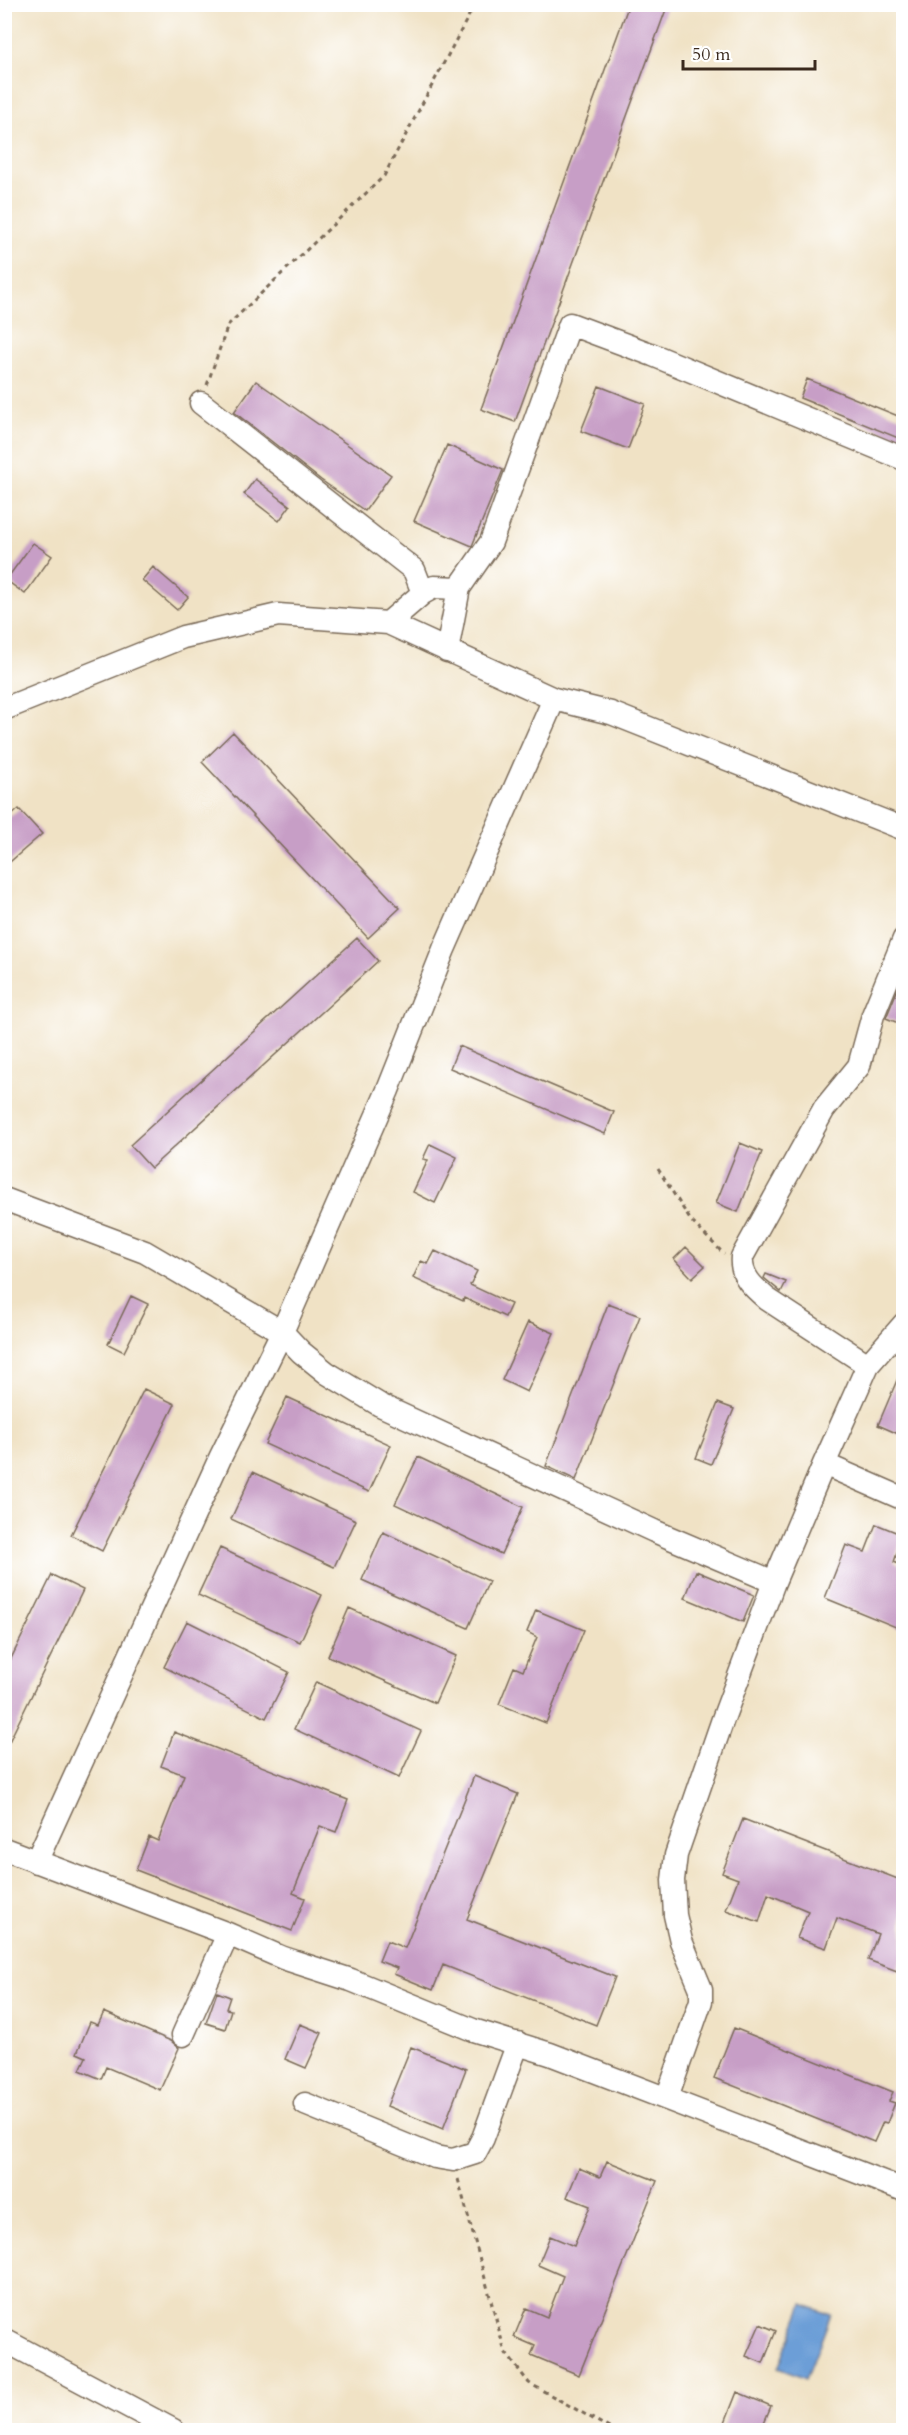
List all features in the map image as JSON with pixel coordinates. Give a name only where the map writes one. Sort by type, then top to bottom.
[{"type":"street","points":[[447,651],[459,588],[491,542],[570,324],[653,355],[903,459]]},
{"type":"street","points":[[201,403],[414,570],[423,594]]},
{"type":"street","points":[[388,623],[434,587],[459,588]]},
{"type":"street","points":[[4,709],[183,637],[278,615],[388,623],[554,699],[611,713],[903,829]]},
{"type":"street","points":[[36,1862],[216,1467],[282,1332],[388,1090],[444,949],[554,699]]},
{"type":"street","points":[[868,1365],[767,1299],[752,1287],[741,1269],[742,1257],[824,1109],[859,1066],[873,1015],[903,939]]},
{"type":"street","points":[[4,1198],[145,1252],[282,1332],[301,1352],[327,1373],[380,1406],[654,1531],[774,1582]]},
{"type":"street","points":[[667,2098],[701,2001],[701,1989],[681,1941],[675,1915],[673,1880],[676,1855],[774,1582],[824,1464],[868,1365],[903,1324]]},
{"type":"street","points":[[824,1464],[903,1499]]},
{"type":"street","points":[[4,1849],[228,1934],[283,1958],[351,1980],[473,2030],[518,2043],[667,2098],[903,2190]]},
{"type":"street","points":[[183,2035],[228,1934]]},
{"type":"street","points":[[305,2104],[435,2157],[453,2160],[475,2153],[483,2138],[518,2043]]},
{"type":"street","points":[[4,2340],[173,2430]]},
{"type":"path","points":[[201,403],[228,325],[384,176],[475,4]]},
{"type":"path","points":[[658,1169],[691,1221],[741,1269]]},
{"type":"path","points":[[453,2160],[505,2352],[529,2383],[613,2430]]},
{"type":"water","points":[[803,2304],[831,2315],[806,2379],[778,2368]]},
{"type":"building","points":[[629,4],[668,4],[515,422],[481,409]]},
{"type":"building","points":[[807,379],[903,418],[903,440],[800,398]]},
{"type":"building","points":[[256,381],[391,475],[365,511],[234,412]]},
{"type":"building","points":[[599,386],[645,404],[628,449],[581,431]]},
{"type":"building","points":[[447,445],[503,470],[472,546],[414,521]]},
{"type":"building","points":[[255,479],[290,506],[279,521],[244,494]]},
{"type":"building","points":[[33,543],[52,556],[25,594],[6,580]]},
{"type":"building","points":[[153,567],[188,597],[177,610],[142,580]]},
{"type":"building","points":[[233,732],[400,908],[368,938],[202,762]]},
{"type":"building","points":[[19,809],[42,834],[4,867],[4,822]]},
{"type":"building","points":[[357,938],[378,961],[151,1168],[130,1145]]},
{"type":"building","points":[[903,976],[903,1025],[886,1018]]},
{"type":"building","points":[[459,1046],[614,1112],[605,1134],[450,1068]]},
{"type":"building","points":[[740,1143],[762,1152],[738,1212],[716,1203]]},
{"type":"building","points":[[430,1144],[457,1157],[435,1203],[413,1192],[428,1160],[423,1159]]},
{"type":"building","points":[[686,1247],[705,1266],[692,1278],[674,1259]]},
{"type":"building","points":[[435,1251],[477,1271],[470,1285],[511,1304],[505,1317],[413,1278],[421,1261],[428,1264]]},
{"type":"building","points":[[766,1274],[786,1282],[781,1292],[764,1278]]},
{"type":"building","points":[[131,1296],[148,1304],[124,1352],[108,1344]]},
{"type":"building","points":[[608,1304],[640,1316],[576,1480],[546,1466]]},
{"type":"building","points":[[528,1322],[554,1333],[527,1392],[502,1380]]},
{"type":"building","points":[[903,1366],[903,1436],[878,1425]]},
{"type":"building","points":[[144,1389],[175,1404],[102,1551],[71,1535]]},
{"type":"building","points":[[287,1397],[391,1445],[369,1492],[265,1444]]},
{"type":"building","points":[[718,1403],[734,1409],[711,1464],[696,1458]]},
{"type":"building","points":[[418,1457],[523,1507],[501,1554],[395,1504]]},
{"type":"building","points":[[253,1472],[356,1520],[334,1567],[231,1519]]},
{"type":"building","points":[[876,1524],[903,1535],[894,1562],[903,1566],[903,1630],[825,1598],[846,1545],[865,1552]]},
{"type":"building","points":[[383,1532],[489,1581],[468,1628],[362,1580]]},
{"type":"building","points":[[220,1548],[322,1595],[300,1642],[198,1595]]},
{"type":"building","points":[[696,1571],[754,1595],[743,1622],[685,1598]]},
{"type":"building","points":[[52,1575],[83,1590],[4,1752],[4,1673]]},
{"type":"building","points":[[349,1608],[456,1656],[435,1703],[328,1656]]},
{"type":"building","points":[[536,1610],[584,1630],[546,1723],[499,1704],[514,1667],[523,1671],[537,1637],[527,1632]]},
{"type":"building","points":[[187,1621],[289,1672],[266,1718],[164,1667]]},
{"type":"building","points":[[316,1682],[421,1731],[399,1778],[294,1729]]},
{"type":"building","points":[[174,1732],[348,1800],[336,1832],[320,1826],[293,1893],[305,1898],[292,1931],[136,1870],[149,1837],[158,1841],[184,1775],[161,1766]]},
{"type":"building","points":[[474,1776],[518,1794],[467,1919],[615,1977],[596,2025],[443,1965],[433,1990],[394,1974],[397,1968],[379,1961],[387,1941],[405,1948]]},
{"type":"building","points":[[743,1819],[903,1881],[903,1954],[897,1971],[868,1960],[878,1934],[837,1918],[826,1948],[797,1938],[808,1911],[768,1894],[759,1922],[726,1910],[738,1879],[722,1873]]},
{"type":"building","points":[[217,1992],[230,1997],[226,2009],[231,2010],[225,2029],[206,2023]]},
{"type":"building","points":[[104,2012],[171,2041],[179,2048],[160,2090],[106,2067],[101,2079],[80,2070],[86,2057],[77,2053],[90,2022],[98,2025]]},
{"type":"building","points":[[300,2024],[322,2033],[306,2068],[285,2059]]},
{"type":"building","points":[[734,2028],[893,2092],[889,2101],[895,2103],[887,2123],[883,2122],[874,2142],[714,2078]]},
{"type":"building","points":[[411,2047],[466,2069],[443,2129],[387,2106]]},
{"type":"building","points":[[607,2161],[657,2181],[579,2375],[531,2355],[535,2346],[514,2337],[526,2308],[547,2317],[563,2276],[538,2265],[550,2236],[574,2246],[590,2206],[567,2197],[579,2168],[600,2177]]},
{"type":"building","points":[[760,2324],[776,2331],[763,2363],[746,2356]]},
{"type":"building","points":[[737,2392],[771,2406],[761,2430],[722,2430]]}]
